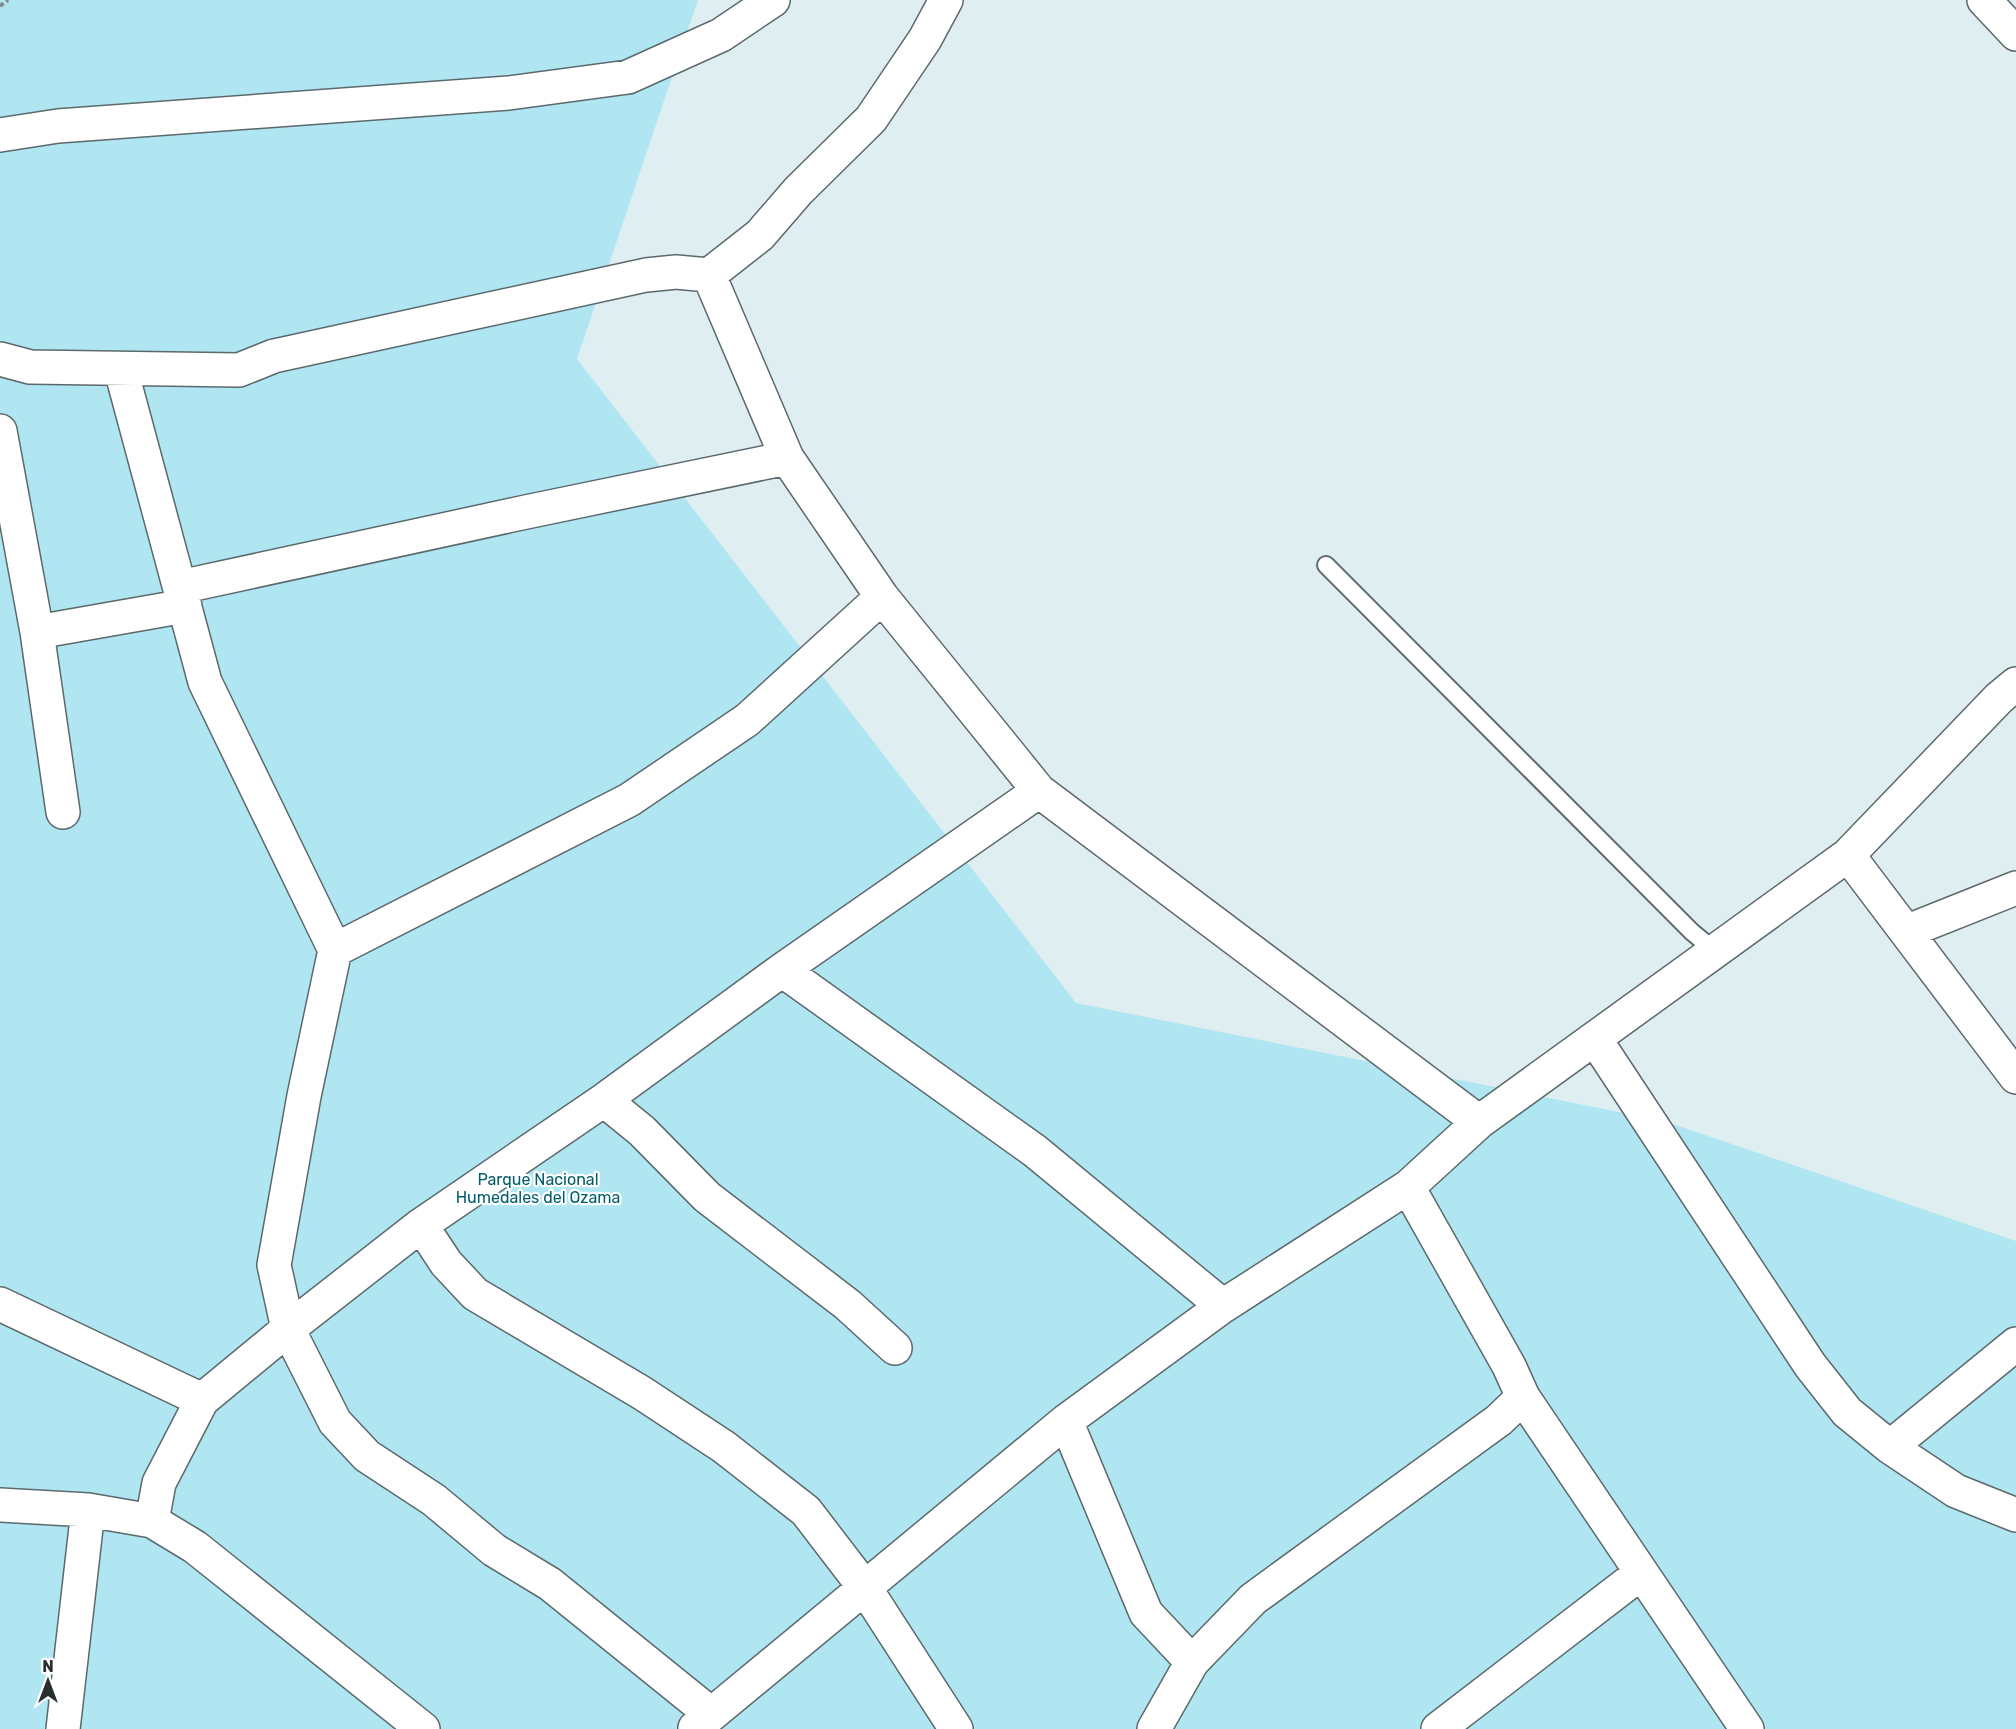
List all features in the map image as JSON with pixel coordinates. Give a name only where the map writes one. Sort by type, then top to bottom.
[{"type":"street","points":[[0,135],[58,126],[509,93],[628,77],[721,35],[773,0]]},
{"type":"street","points":[[0,359],[30,367],[121,370],[158,367],[198,371],[239,370],[274,356],[646,275],[676,272],[709,275],[760,235],[798,191],[871,119],[925,39],[946,0]]},
{"type":"street","points":[[1984,0],[2016,34]]},
{"type":"street","points":[[709,275],[787,458],[882,597],[1039,791],[1479,1122]]},
{"type":"street","points":[[121,370],[205,682],[335,950],[304,1096],[274,1265],[288,1329],[335,1422],[368,1456],[435,1500],[494,1550],[550,1584],[703,1722],[1066,1421],[1223,1306],[1408,1187],[1479,1122],[1848,855],[1999,698],[2016,684]]},
{"type":"street","points":[[0,431],[37,632],[63,812]]},
{"type":"street","points":[[37,632],[526,512],[787,458]]},
{"type":"street","points":[[335,950],[629,800],[747,720],[882,597]]},
{"type":"street","points":[[152,1521],[159,1483],[202,1400],[288,1329],[421,1225],[604,1100],[782,970],[1039,791]]},
{"type":"street","points":[[1848,855],[1908,931],[2016,1077]]},
{"type":"street","points":[[1908,931],[2016,888]]},
{"type":"street","points":[[782,970],[1035,1151],[1223,1306]]},
{"type":"street","points":[[1594,1038],[1810,1365],[1846,1412],[1890,1447],[1956,1491],[2016,1515]]},
{"type":"street","points":[[604,1100],[642,1131],[707,1197],[848,1305],[895,1348]]},
{"type":"street","points":[[1408,1187],[1509,1366],[1523,1397],[1746,1729]]},
{"type":"street","points":[[421,1225],[446,1263],[475,1294],[642,1393],[724,1447],[806,1511],[865,1588],[957,1729]]},
{"type":"street","points":[[0,1304],[202,1400]]},
{"type":"street","points":[[1890,1447],[2016,1344]]},
{"type":"street","points":[[1154,1729],[1192,1662],[1253,1599],[1499,1420],[1523,1397]]},
{"type":"street","points":[[1066,1421],[1146,1612],[1192,1662]]},
{"type":"street","points":[[0,1505],[88,1510],[152,1521],[195,1547],[423,1729]]},
{"type":"street","points":[[63,1729],[88,1510]]},
{"type":"street","points":[[1438,1729],[1641,1573]]},
{"type":"lane","points":[[1326,565],[1714,951]]},
{"type":"path","points":[[0,6],[8,0]]},
{"type":"green space","name":"Parque Nacional Humedales del Ozama","points":[[0,0],[698,0],[577,359],[1076,1003],[1664,1121],[2016,1241],[2016,1729],[0,1729]]}]
